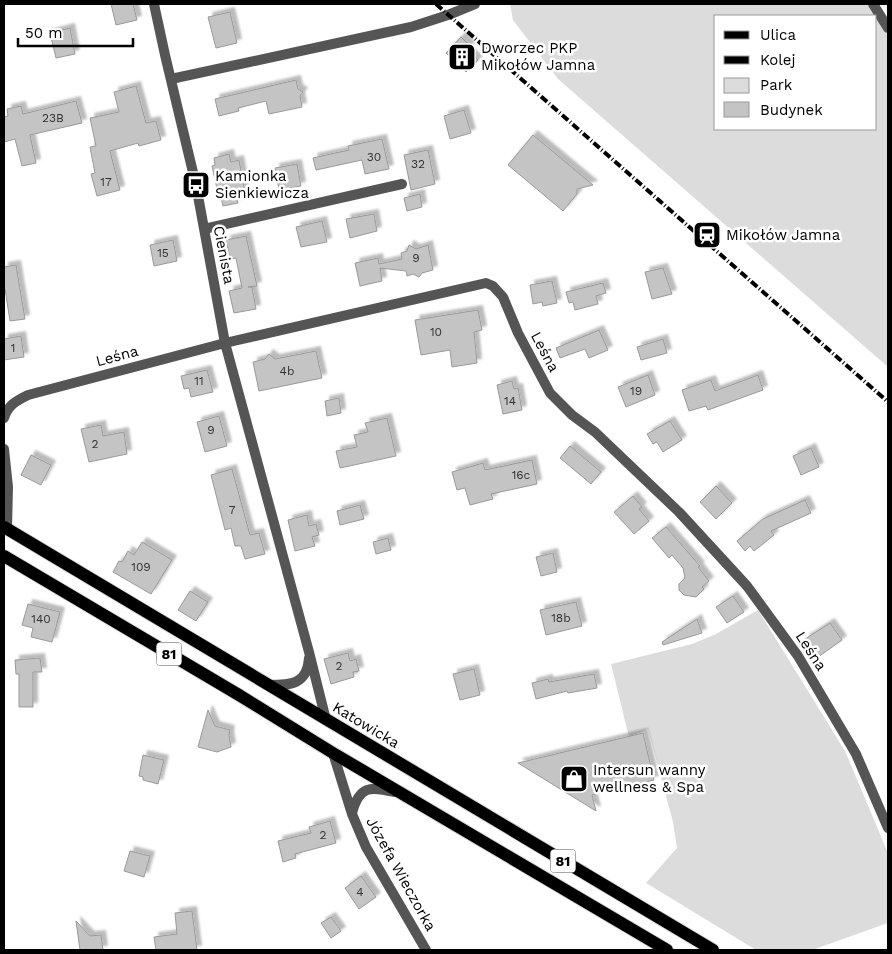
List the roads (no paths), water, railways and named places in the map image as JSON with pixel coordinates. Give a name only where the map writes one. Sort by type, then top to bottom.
[{"type":"main road","name":"Katowicka","points":[[5,528],[712,950]]},
{"type":"main road","name":"81","points":[[4,556],[239,695],[333,754],[667,950]]},
{"type":"street","name":"Cienista","points":[[154,4],[196,185],[225,343],[310,652],[326,720]]},
{"type":"street","points":[[171,79],[411,26],[448,15],[475,4]]},
{"type":"street","points":[[873,4],[888,28]]},
{"type":"street","points":[[204,229],[402,184]]},
{"type":"street","name":"Leśna","points":[[4,418],[6,410],[13,403],[28,395],[225,343],[486,283],[492,286],[502,297],[518,333],[550,393],[572,415],[595,432],[679,512],[747,586],[798,656],[856,754],[888,828]]},
{"type":"street","points":[[4,448],[8,487],[5,528]]},
{"type":"street","points":[[267,685],[291,684],[298,681],[305,675],[308,668],[310,652]]},
{"type":"street","name":"Józefa Wieczorka","points":[[333,754],[352,814],[366,847],[426,950]]},
{"type":"street","points":[[352,814],[356,799],[365,790],[377,788],[403,794]]},
{"type":"railway","points":[[436,4],[888,402]]},
{"type":"place","name":"Dworzec PKP Mikołów Jamna","points":[[462,57]]},
{"type":"place","name":"Kamionka Sienkiewicza","points":[[196,185]]},
{"type":"place","name":"Mikołów Jamna","points":[[707,235]]},
{"type":"place","name":"Intersun wanny wellness & Spa","points":[[574,779]]}]
